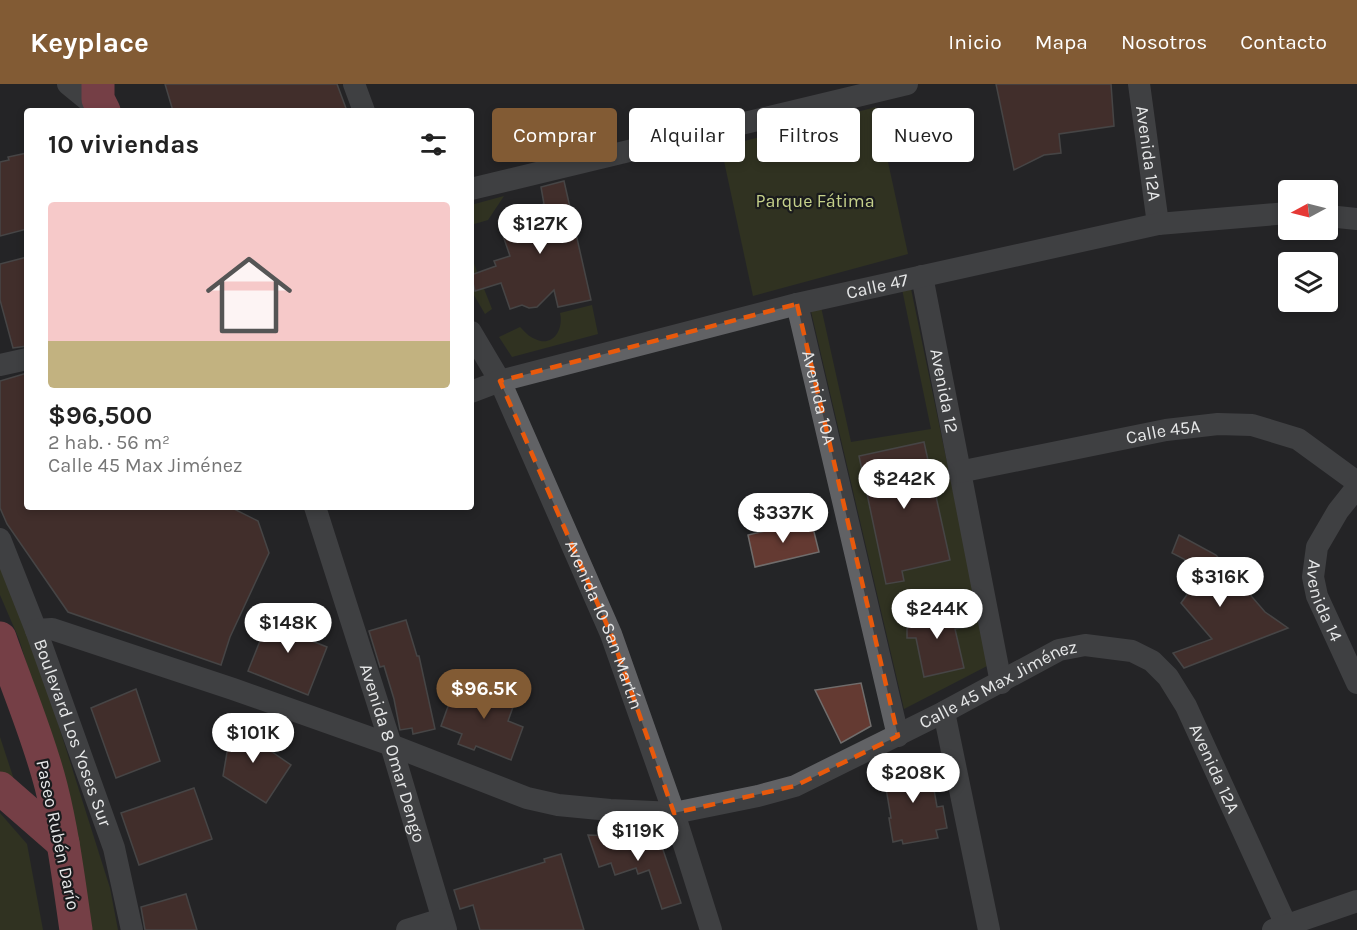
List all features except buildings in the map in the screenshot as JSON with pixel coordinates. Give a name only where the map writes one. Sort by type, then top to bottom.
[{"type":"highway","points":[[98,84],[98,99],[101,108]]},
{"type":"highway","name":"Paseo Rubén Darío","points":[[0,638],[51,786],[63,843],[76,930]]},
{"type":"highway","points":[[0,788],[63,843]]},
{"type":"street","points":[[68,84],[98,108]]},
{"type":"street","points":[[354,84],[363,108]]},
{"type":"street","points":[[474,188],[907,84]]},
{"type":"street","name":"Avenida 12A","points":[[1139,84],[1158,224]]},
{"type":"street","name":"Calle 47","points":[[474,391],[500,381],[797,304],[921,276],[1158,224],[1278,214]]},
{"type":"street","points":[[1338,217],[1357,219]]},
{"type":"street","name":"Avenida 12","points":[[921,276],[1001,683]]},
{"type":"street","name":"Avenida 10A","points":[[797,304],[898,736]]},
{"type":"street","name":"Avenida 10 San Martín","points":[[474,337],[500,381],[611,634],[674,813],[711,930]]},
{"type":"street","points":[[0,365],[24,360]]},
{"type":"street","name":"Calle 45A","points":[[959,472],[1167,430],[1218,424],[1252,425],[1298,439],[1357,482]]},
{"type":"street","name":"Avenida 14","points":[[1357,487],[1338,511],[1317,547],[1313,577],[1317,596],[1357,683]]},
{"type":"street","name":"Avenida 8 Omar Dengo","points":[[316,510],[391,745],[444,925]]},
{"type":"street","name":"Boulevard Los Yoses Sur","points":[[0,539],[36,630],[114,848],[132,930]]},
{"type":"street","name":"Calle 45 Max Jiménez","points":[[36,630],[52,629],[233,689],[391,745],[527,798],[610,810],[674,813],[795,786],[1001,683],[1059,650],[1085,645],[1108,648]]},
{"type":"street","name":"Avenida 12A","points":[[1108,648],[1132,651],[1152,661],[1168,677],[1186,706],[1280,927]]},
{"type":"street","points":[[944,712],[989,930]]},
{"type":"street","points":[[1280,927],[1357,901]]},
{"type":"street","points":[[407,930],[444,925]]},
{"type":"highlighted area","points":[[797,304],[898,736],[795,786],[674,813],[611,634],[500,381]]},
{"type":"green space","name":"Parque Fátima","points":[[872,108],[872,162],[888,162],[908,254],[753,296],[724,162],[745,162],[745,141],[757,138],[757,162],[860,162],[860,111]]},
{"type":"green space","points":[[504,196],[488,220],[474,224],[474,204]]},
{"type":"green space","points":[[474,264],[492,309],[485,314],[474,295]]},
{"type":"green space","points":[[910,284],[989,665],[904,709],[810,307]],"holes":[[[902,289],[931,429],[851,442],[821,307]],[[933,603],[958,618],[965,627],[955,629],[964,668],[924,676],[916,638],[907,638],[909,627],[915,617],[923,608]]]},
{"type":"green space","points":[[592,305],[598,334],[512,357],[499,337],[520,327],[533,338],[547,341],[559,331],[560,313]]},
{"type":"green space","points":[[0,563],[29,632],[110,888],[118,930],[91,930],[73,816],[19,639],[0,595]]},
{"type":"green space","points":[[0,737],[22,804],[0,781]]},
{"type":"green space","points":[[0,813],[27,844],[43,930],[0,930]]}]
